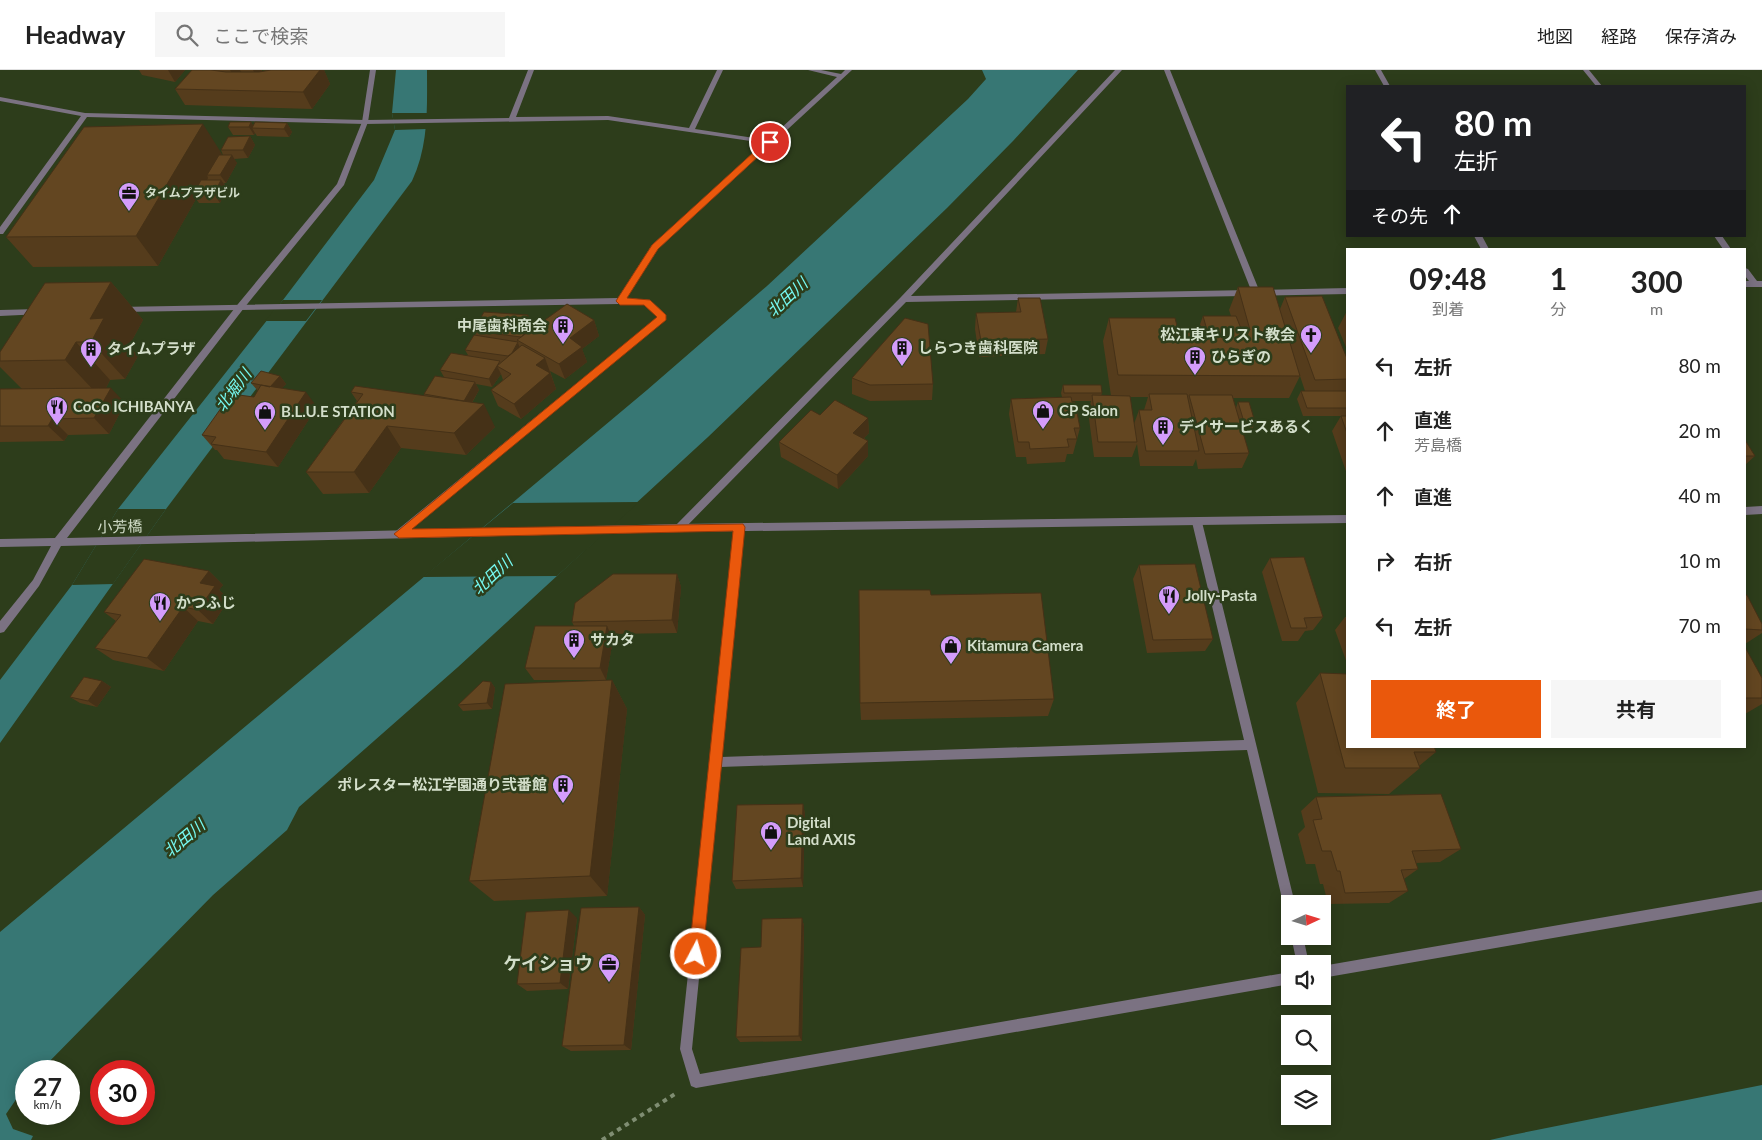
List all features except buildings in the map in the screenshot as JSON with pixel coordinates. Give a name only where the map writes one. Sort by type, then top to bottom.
[{"type":"street","points":[[0,629],[36,583],[57,543],[241,306],[340,184],[366,122],[373,70]]},
{"type":"street","points":[[512,118],[530,70]]},
{"type":"street","points":[[691,130],[720,70]]},
{"type":"street","points":[[811,70],[842,76]]},
{"type":"street","points":[[620,301],[655,247],[849,70]]},
{"type":"street","points":[[679,528],[904,299],[1118,70]]},
{"type":"street","points":[[1167,70],[1256,292]]},
{"type":"street","points":[[1378,70],[1386,85]]},
{"type":"street","points":[[1586,70],[1598,85]]},
{"type":"street","points":[[0,99],[85,115],[366,122],[512,118],[608,118],[770,142]]},
{"type":"street","points":[[0,232],[85,115]]},
{"type":"street","points":[[1479,237],[1485,248]]},
{"type":"street","points":[[1719,237],[1726,248]]},
{"type":"street","points":[[1746,272],[1759,284]]},
{"type":"street","points":[[1746,284],[1759,284]]},
{"type":"street","points":[[904,299],[1346,291]]},
{"type":"street","points":[[116,310],[241,306],[322,307],[620,301],[647,302],[663,317],[399,534]]},
{"type":"street","points":[[0,313],[48,311]]},
{"type":"street","points":[[1746,510],[1762,510]]},
{"type":"street","name":"小芳橋","points":[[0,544],[679,528],[1346,519]]},
{"type":"street","points":[[1198,522],[1287,895]]},
{"type":"street","points":[[739,527],[686,1050],[696,1081],[1281,980]]},
{"type":"street","points":[[715,762],[1252,745]]},
{"type":"street","points":[[1331,970],[1762,896]]},
{"type":"path","points":[[602,1140],[696,1081]]},
{"type":"water","name":"北堀川","points":[[396,70],[427,70],[426,126],[422,154],[412,181],[166,509],[0,743],[0,680],[72,585],[118,509],[283,300],[374,180],[395,130],[392,113]]},
{"type":"water","name":"北田川","points":[[982,70],[1078,70],[1013,141],[947,208],[708,437],[458,667],[299,807],[287,830],[213,895],[51,1060],[15,1060],[15,1101],[6,1114],[13,1129],[33,1136],[31,1140],[0,1140],[0,932],[647,390],[767,286],[968,99],[986,79]]},
{"type":"water","points":[[1762,1085],[1762,1140],[1490,1140],[1512,1135]]},
{"type":"pier","points":[[392,113],[427,113],[427,129],[395,130]]},
{"type":"pier","points":[[283,300],[322,300],[306,321],[265,321]]},
{"type":"pier","points":[[639,502],[557,576],[423,577],[513,503]]},
{"type":"pier","points":[[118,509],[166,509],[113,584],[72,585]]},
{"type":"place","name":"タイムプラザビル","points":[[129,212]]},
{"type":"place","name":"中尾歯科商会","points":[[563,345]]},
{"type":"place","name":"松江東キリスト教会","points":[[1311,354]]},
{"type":"place","name":"しらつき歯科医院","points":[[902,367]]},
{"type":"place","name":"タイムプラザ","points":[[91,368]]},
{"type":"place","name":"ひらぎの","points":[[1195,376]]},
{"type":"place","name":"CoCo ICHIBANYA","points":[[57,426]]},
{"type":"place","name":"CP Salon","points":[[1043,430]]},
{"type":"place","name":"B.L.U.E STATION","points":[[265,431]]},
{"type":"place","name":"デイサービスあるく","points":[[1163,446]]},
{"type":"place","name":"Jolly-Pasta","points":[[1169,615]]},
{"type":"place","name":"かつふじ","points":[[160,622]]},
{"type":"place","name":"サカタ","points":[[574,659]]},
{"type":"place","name":"Kitamura Camera","points":[[951,665]]},
{"type":"place","name":"ポレスター松江学園通り弐番館","points":[[563,804]]},
{"type":"place","name":"Digital Land AXIS","points":[[771,851]]},
{"type":"place","name":"ケイショウ","points":[[609,983]]},
{"type":"route","points":[[696,954],[739,527],[399,534],[663,317],[647,302],[620,301],[655,247],[770,142]]}]
